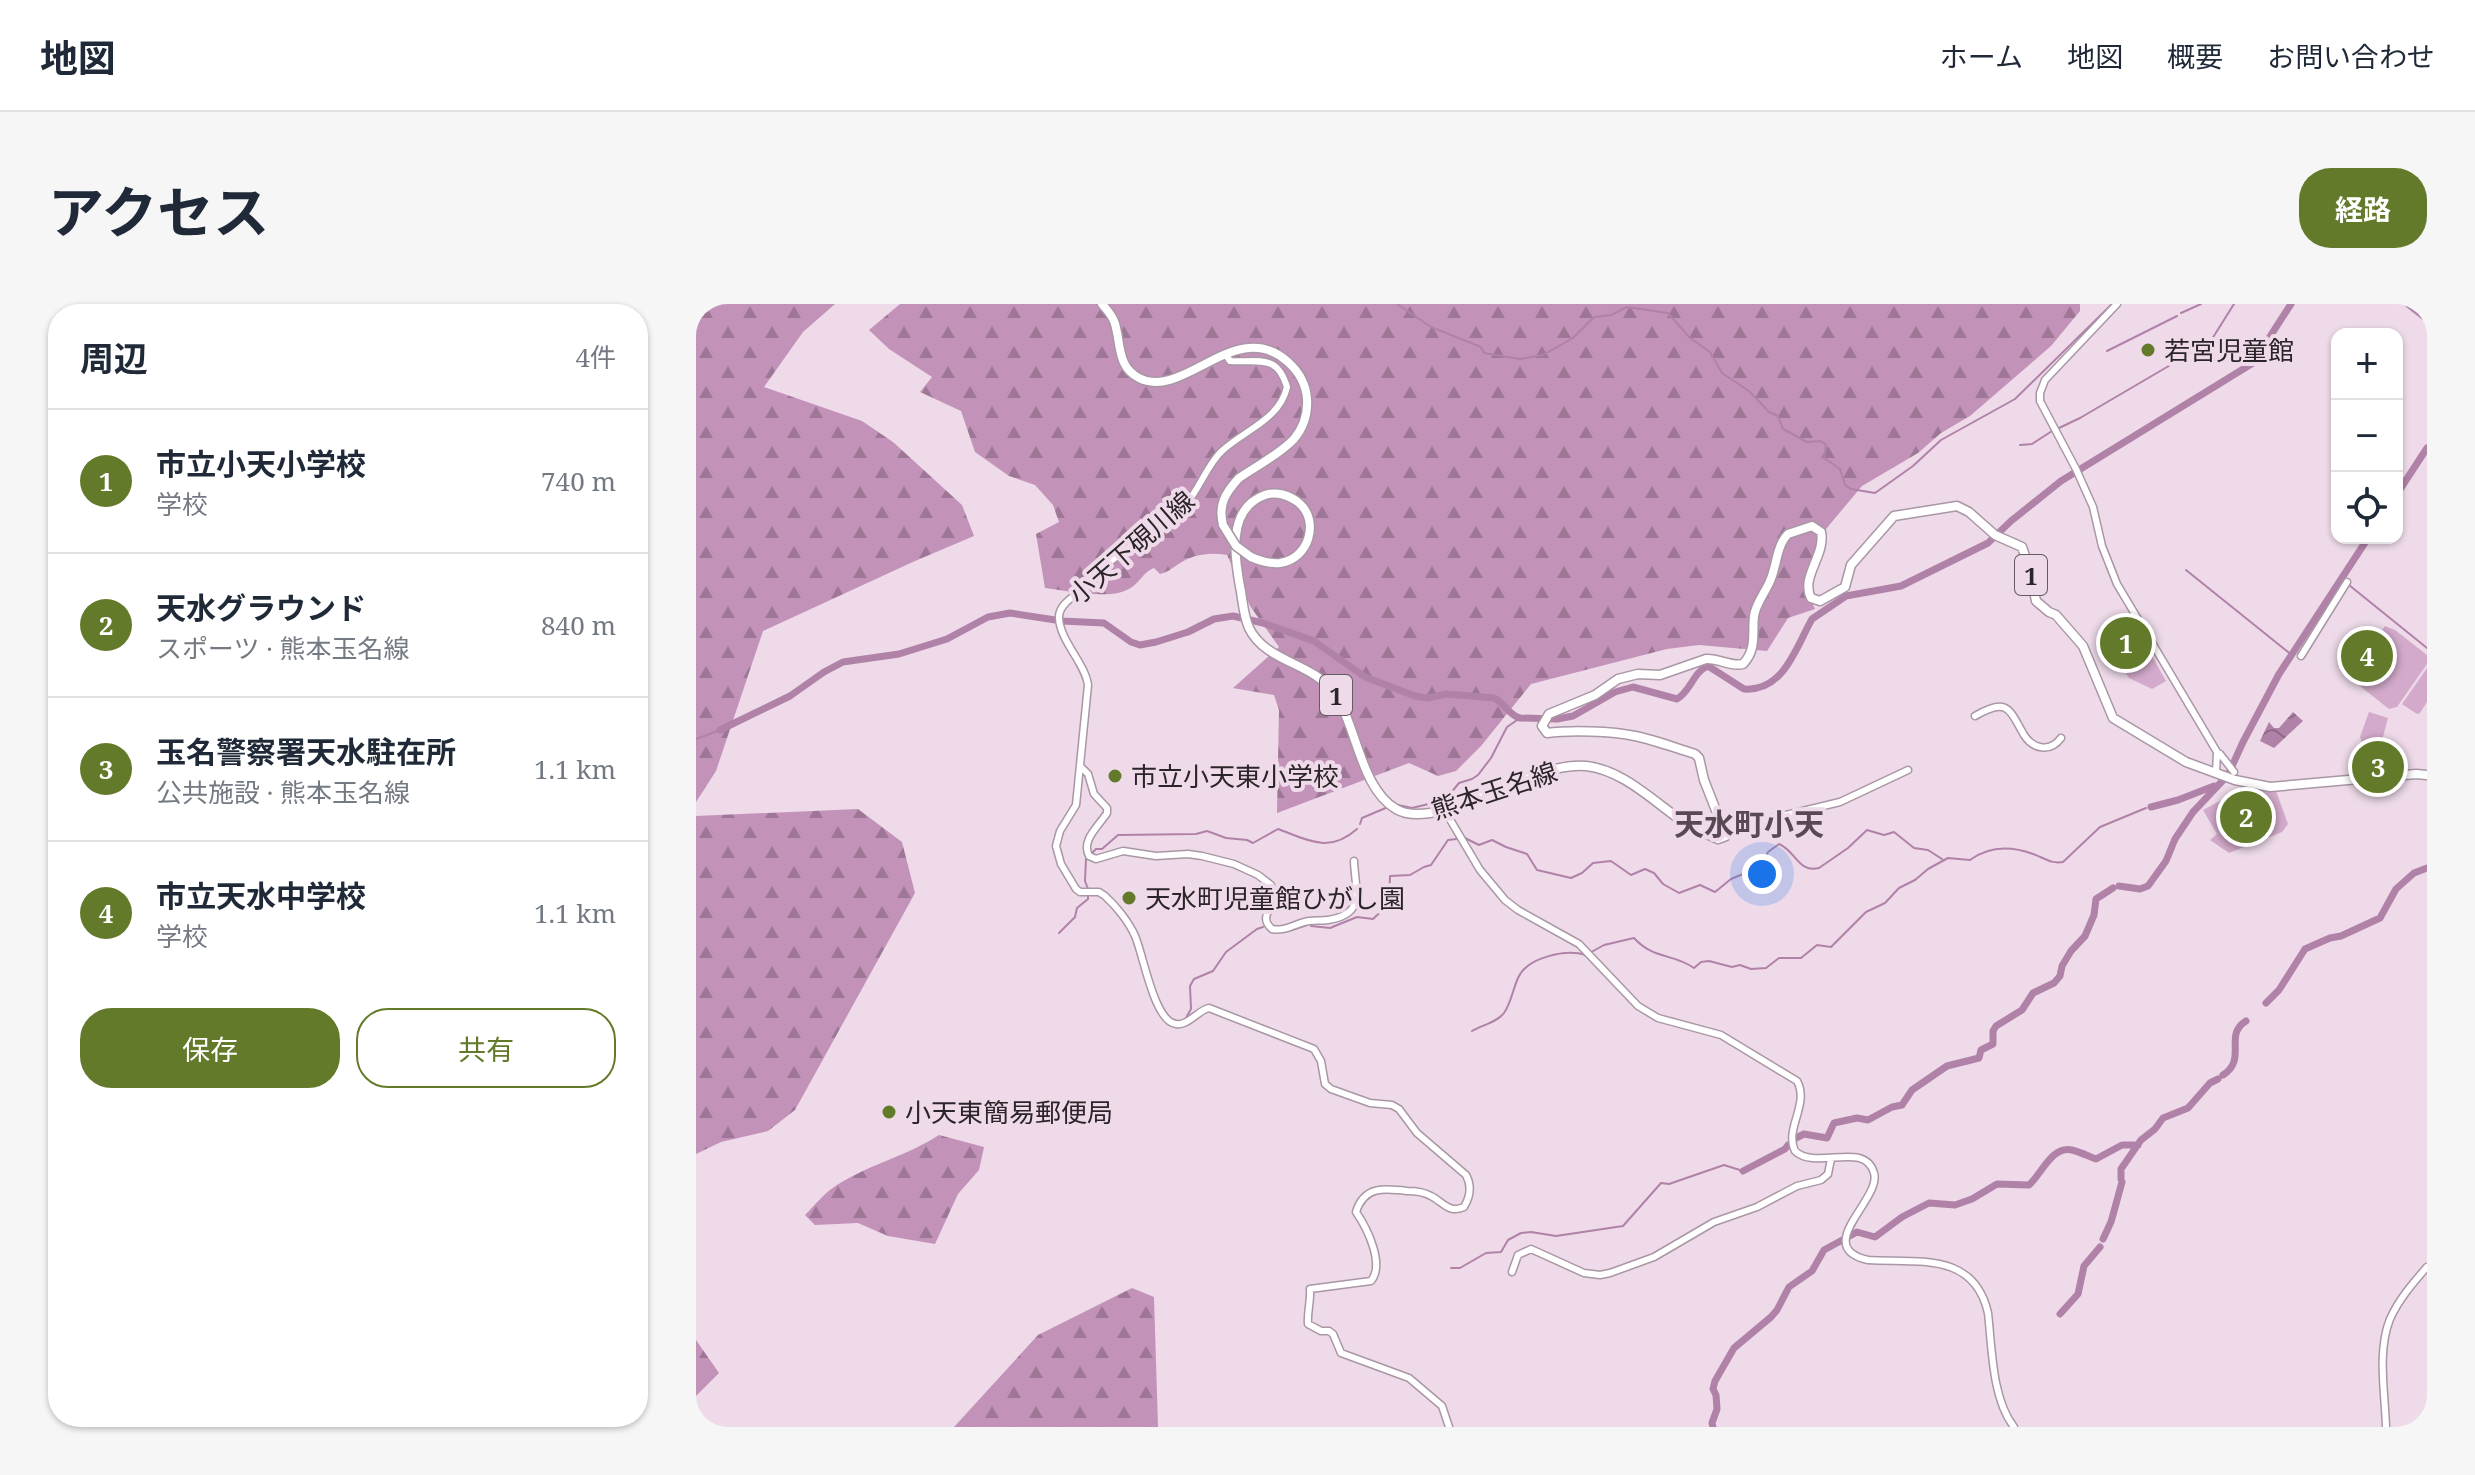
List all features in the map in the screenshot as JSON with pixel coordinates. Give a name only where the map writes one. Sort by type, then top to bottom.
[{"type":"main road","name":"熊本玉名線","points":[[1102,304],[1114,321],[1124,364],[1136,377],[1164,381],[1248,348],[1273,352],[1291,364],[1302,379],[1307,407],[1302,427],[1290,444],[1232,486],[1223,500],[1223,525],[1236,546],[1251,557],[1282,563],[1302,551],[1311,528],[1308,516],[1298,502],[1288,496],[1271,494],[1257,498],[1243,513],[1238,524],[1235,545],[1244,611],[1261,644],[1312,674],[1333,691],[1370,778],[1395,809],[1412,814],[1445,811],[1545,770],[1570,765],[1586,766],[1624,779],[1696,828],[1718,839],[1726,836],[1695,754],[1636,736],[1568,730],[1547,733],[1542,726],[1545,718],[1629,675],[1660,675],[1706,659],[1743,664],[1749,658],[1753,645],[1755,611],[1770,581],[1780,546],[1788,534],[1812,526],[1821,532],[1820,552],[1807,584],[1811,598],[1820,601],[1845,587],[1851,565],[1894,516],[1957,506],[1969,512],[1995,535],[2022,547],[2036,601],[2056,615],[2083,646],[2113,718],[2186,762],[2270,787],[2427,775]]},
{"type":"street","points":[[2117,304],[2051,372],[2041,385],[2040,393],[2044,410],[2093,507],[2102,546],[2117,584],[2227,772]]},
{"type":"street","name":"小天下硯川線","points":[[1226,355],[1230,361],[1263,360],[1274,365],[1287,387],[1281,403],[1256,427],[1223,449],[1185,505],[1107,564],[1062,609],[1060,621],[1088,685],[1076,805],[1060,831],[1057,853],[1076,889],[1080,892],[1099,892],[1105,896],[1135,934],[1156,1003],[1169,1021],[1184,1023],[1209,1008],[1314,1049],[1321,1061],[1325,1084],[1331,1089],[1370,1103],[1392,1105],[1399,1109],[1417,1133],[1466,1175],[1470,1182],[1466,1203],[1456,1211],[1422,1192],[1380,1188],[1364,1197],[1356,1212],[1364,1222],[1377,1256],[1375,1277],[1371,1281],[1310,1289],[1311,1305],[1307,1320],[1308,1324],[1333,1334],[1341,1353],[1409,1378],[1442,1406],[1449,1427]]},
{"type":"street","points":[[2301,656],[2347,582]]},
{"type":"street","points":[[1975,716],[1987,709],[2000,707],[2012,712],[2027,739],[2041,748],[2056,744],[2061,738]]},
{"type":"street","points":[[2217,752],[2227,772]]},
{"type":"street","points":[[1080,766],[1086,771],[1094,794],[1107,808],[1107,813],[1086,846],[1092,858],[1123,851],[1156,856],[1195,854],[1234,864],[1271,885],[1274,897],[1266,922],[1276,931],[1308,921],[1331,920],[1354,908],[1358,895],[1354,861]]},
{"type":"street","points":[[1726,836],[1752,823],[1840,802],[1908,770]]},
{"type":"street","points":[[1445,811],[1480,870],[1511,905],[1585,949],[1647,1012],[1658,1018],[1721,1035],[1797,1081],[1801,1099],[1793,1145],[1801,1156],[1808,1159],[1847,1156],[1864,1159],[1873,1168],[1872,1190],[1849,1226],[1846,1238],[1851,1252],[1859,1258],[1942,1264],[1961,1271],[1975,1283],[1985,1300],[1988,1313],[1999,1396],[2014,1427]]},
{"type":"street","points":[[1512,1272],[1518,1255],[1531,1249],[1593,1275],[1641,1263],[1714,1222],[1757,1207],[1797,1186],[1821,1180],[1828,1174],[1831,1159]]},
{"type":"street","points":[[2386,1427],[2384,1350],[2389,1321],[2402,1298],[2427,1267]]},
{"type":"green space","points":[[696,304],[835,304],[803,332],[764,387],[862,421],[893,442],[962,505],[974,536],[763,631],[716,771],[696,802]]},
{"type":"green space","points":[[900,304],[2080,304],[2080,311],[2051,346],[1970,416],[1941,433],[1918,453],[1862,486],[1826,529],[1812,559],[1804,585],[1815,609],[1788,618],[1767,651],[1699,645],[1667,649],[1531,684],[1481,746],[1456,771],[1438,776],[1409,763],[1277,813],[1279,710],[1274,695],[1233,688],[1279,647],[1250,606],[1227,555],[1195,556],[1160,574],[1154,568],[1132,587],[1111,594],[1045,588],[1036,534],[1059,522],[1053,505],[1035,485],[1009,476],[975,452],[961,411],[920,392],[932,377],[889,349],[869,330]]},
{"type":"green space","points":[[858,809],[902,842],[915,893],[795,1110],[768,1131],[721,1142],[696,1154],[696,816]]},
{"type":"green space","points":[[939,1135],[984,1147],[979,1170],[958,1194],[935,1244],[888,1236],[858,1223],[815,1225],[805,1215],[837,1185]]},
{"type":"green space","points":[[1132,1288],[1154,1297],[1158,1427],[954,1427],[1038,1335]]},
{"type":"green space","points":[[696,1340],[719,1373],[696,1396]]},
{"type":"shaded area","points":[[2385,626],[2427,655],[2427,664],[2397,707],[2389,709],[2350,678]]},
{"type":"shaded area","points":[[2143,640],[2166,681],[2152,689],[2129,678],[2115,656]]},
{"type":"shaded area","points":[[2427,668],[2427,702],[2417,714],[2402,704]]},
{"type":"shaded area","points":[[2369,712],[2388,718],[2380,748],[2362,743],[2360,737]]},
{"type":"shaded area","points":[[2244,784],[2276,791],[2288,824],[2282,832],[2229,853],[2210,840],[2217,834],[2203,810]]},
{"type":"water","points":[[2293,712],[2303,721],[2274,748],[2260,741],[2269,722],[2274,728],[2279,728]]},
{"type":"waterway","points":[[1397,304],[1431,327],[1481,347],[1484,353],[1520,359],[1543,355],[1573,338],[1594,317],[1611,315],[1627,307],[1668,313],[1690,338],[1710,352],[1722,373],[1778,416],[1783,429],[1807,442],[1821,441],[1826,445],[1824,458],[1840,469],[1845,485],[1875,493],[1913,466],[1941,440],[2015,399],[2112,304]]},
{"type":"waterway","points":[[2181,313],[2201,304]]},
{"type":"waterway","points":[[2212,339],[2234,304]]},
{"type":"waterway","points":[[720,730],[790,696],[843,662],[899,654],[947,639],[988,617],[1010,613],[1062,621],[1104,623],[1140,645],[1188,632],[1214,619],[1233,616],[1314,641],[1365,677],[1415,696],[1427,698],[1446,694],[1494,698],[1520,718],[1573,716],[1615,692],[1633,687],[1677,699],[1708,666],[1744,689],[1758,688],[1779,676],[1787,666],[1812,619],[1846,596],[1901,586],[1988,543],[2061,481],[2253,363],[2291,304]]},
{"type":"waterway","points":[[2408,304],[2427,319]]},
{"type":"waterway","points":[[2107,351],[2177,316]]},
{"type":"waterway","points":[[2059,428],[2208,343]]},
{"type":"waterway","points":[[2020,445],[2032,444],[2052,431]]},
{"type":"waterway","points":[[2403,485],[2427,448]]},
{"type":"waterway","points":[[2119,886],[2140,889],[2148,886],[2193,812],[2228,775],[2279,674],[2364,544]]},
{"type":"waterway","points":[[2186,570],[2293,656]]},
{"type":"waterway","points":[[2349,585],[2427,648]]},
{"type":"waterway","points":[[1398,805],[1412,808],[1445,800],[1459,783],[1478,775],[1507,727],[1520,718]]},
{"type":"waterway","points":[[696,739],[720,730]]},
{"type":"waterway","points":[[2151,807],[2214,786]]},
{"type":"waterway","points":[[1360,824],[1362,818],[1388,807]]},
{"type":"waterway","points":[[1472,1031],[1501,1016],[1523,971],[1548,956],[1568,953],[1586,955],[1604,945],[1634,938],[1649,950],[1694,968],[1701,962],[1709,961],[1732,967],[1766,968],[1779,958],[1801,958],[1817,945],[1831,947],[1866,912],[1885,903],[1899,888],[1948,858],[1970,860],[1985,852],[2008,849],[2063,862],[2100,827],[2146,808]]},
{"type":"waterway","points":[[1092,853],[1102,849],[1118,835],[1196,834],[1207,831],[1253,843],[1278,829],[1328,843],[1347,837],[1357,829]]},
{"type":"waterway","points":[[1311,926],[1330,928],[1357,917],[1373,919],[1389,904],[1390,876],[1410,875],[1431,865],[1448,840],[1465,838],[1479,845],[1492,840],[1527,854],[1537,870],[1571,878],[1593,863],[1611,861],[1631,875],[1645,869],[1679,893],[1700,885],[1715,892],[1731,879],[1762,866],[1768,852],[1779,844],[1806,867],[1819,868],[1867,830],[1884,835],[1894,832],[1914,848],[1928,850],[1942,859]]},
{"type":"waterway","points":[[1086,859],[1085,881],[1088,889]]},
{"type":"waterway","points":[[2266,1003],[2279,990],[2305,949],[2380,918],[2396,889],[2414,873],[2427,868]]},
{"type":"waterway","points":[[1796,1138],[1804,1134],[1827,1138],[1834,1123],[1857,1118],[1868,1120],[1902,1105],[1912,1090],[1947,1066],[1979,1058],[1981,1050],[1993,1044],[1996,1026],[2022,1010],[2033,993],[2054,983],[2060,976],[2071,951],[2085,936],[2094,915],[2096,899],[2113,888]]},
{"type":"waterway","points":[[1059,933],[1075,917],[1077,908],[1088,899],[1088,895]]},
{"type":"waterway","points":[[1292,930],[1307,925]]},
{"type":"waterway","points":[[1186,1018],[1191,1009],[1190,986],[1194,979],[1213,971],[1226,952],[1263,927]]},
{"type":"waterway","points":[[2223,1075],[2234,1062],[2236,1033],[2246,1021]]},
{"type":"waterway","points":[[2121,1179],[2121,1169],[2141,1140],[2163,1118],[2188,1108],[2210,1083],[2218,1079]]},
{"type":"waterway","points":[[1743,1171],[1788,1145]]},
{"type":"waterway","points":[[1713,1427],[1717,1409],[1713,1389],[1715,1381],[1734,1348],[1771,1317],[1789,1287],[1812,1271],[1824,1250],[1857,1232],[1875,1237],[1902,1217],[1929,1203],[1955,1205],[1997,1184],[2029,1185],[2059,1152],[2075,1151],[2096,1159],[2122,1145],[2138,1145]]},
{"type":"waterway","points":[[1451,1268],[1460,1268],[1486,1253],[1501,1252],[1508,1240],[1521,1233],[1556,1236],[1623,1226],[1661,1183],[1669,1184],[1724,1165],[1743,1171]]},
{"type":"waterway","points":[[2103,1239],[2122,1182]]},
{"type":"waterway","points":[[2060,1314],[2078,1294],[2084,1266],[2100,1247]]},
{"type":"place","name":"若宮児童館","points":[[2148,350]]},
{"type":"place","name":"市立小天小学校","points":[[2126,643]]},
{"type":"place","name":"市立天水中学校","points":[[2367,656]]},
{"type":"place","name":"玉名警察署天水駐在所","points":[[2378,767]]},
{"type":"place","name":"市立小天東小学校","points":[[1115,776]]},
{"type":"place","name":"天水グラウンド","points":[[2246,817]]},
{"type":"place","name":"天水町児童館ひがし園","points":[[1129,898]]},
{"type":"place","name":"小天東簡易郵便局","points":[[889,1112]]},
{"type":"district","name":"天水町小天","points":[[1749,823]]}]
